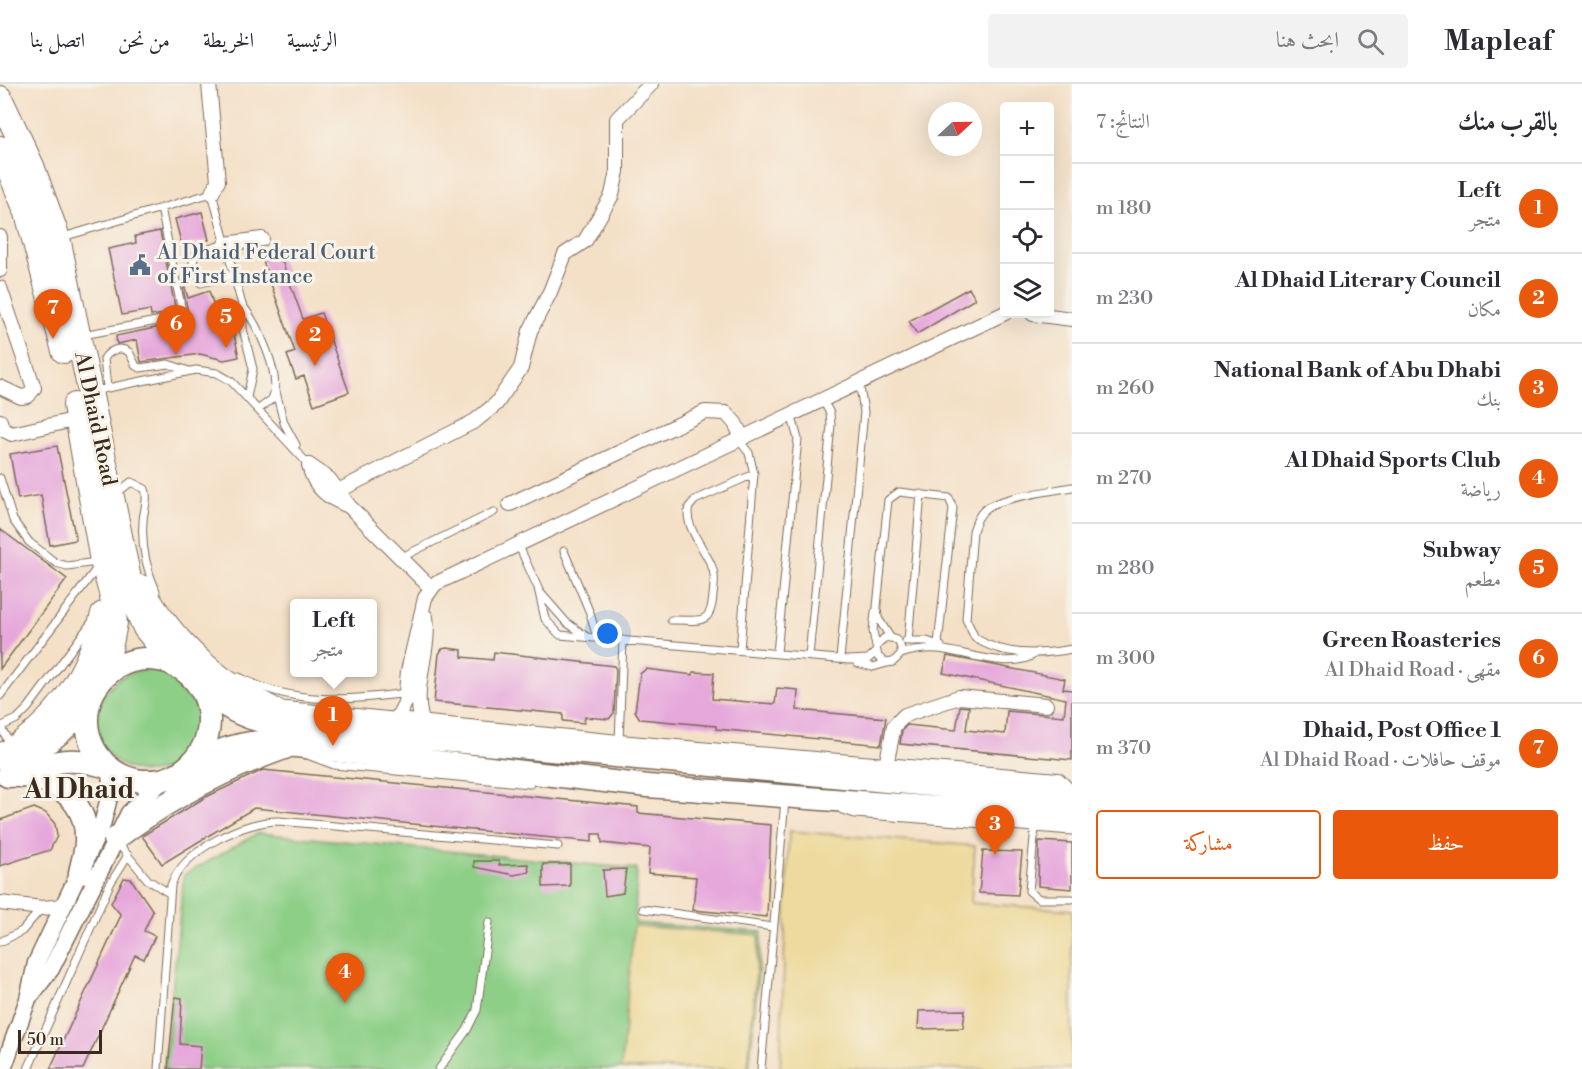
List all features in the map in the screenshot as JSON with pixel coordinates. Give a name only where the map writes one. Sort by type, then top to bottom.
[{"type":"highway","name":"Al Dhaid Road","points":[[0,98],[32,166],[58,238],[78,336],[98,390],[112,500],[134,603],[145,628],[176,666]]},
{"type":"highway","name":"Al Dhaid Road","points":[[0,148],[27,213],[59,326],[78,419],[102,561],[112,596],[115,623],[108,659],[93,693]]},
{"type":"highway","points":[[120,537],[140,584],[175,637],[195,658],[242,694],[310,728],[480,768],[785,796],[1072,818]]},
{"type":"highway","points":[[4,766],[38,732],[71,692],[94,644],[105,604],[102,561]]},
{"type":"highway","points":[[4,766],[45,746],[71,725],[93,693],[118,666],[147,658],[176,666],[219,703],[249,719],[277,725],[1072,796]]},
{"type":"highway","points":[[172,776],[199,753],[208,726],[205,698],[198,685]]},
{"type":"highway","points":[[93,693],[88,732],[100,758],[110,768]]},
{"type":"highway","points":[[4,766],[61,760],[87,760],[137,780],[172,776],[211,754],[238,743],[310,728]]},
{"type":"highway","points":[[121,847],[174,797],[310,728]]},
{"type":"highway","points":[[4,766],[56,785],[78,807],[86,842],[80,873]]},
{"type":"street","points":[[209,84],[218,181],[212,194]]},
{"type":"street","points":[[340,490],[484,415],[496,404],[521,368],[530,332],[550,292],[564,254],[585,241],[612,195],[617,171],[617,119],[651,84]]},
{"type":"street","points":[[0,237],[0,270]]},
{"type":"street","points":[[225,244],[262,239]]},
{"type":"street","points":[[0,288],[34,388],[28,396],[21,397],[0,387]]},
{"type":"street","points":[[396,720],[413,694],[427,642],[424,609],[425,598],[430,587],[1000,315]]},
{"type":"street","points":[[1054,317],[1072,319]]},
{"type":"street","points":[[510,504],[705,412],[726,413],[735,423],[740,438]]},
{"type":"street","points":[[0,421],[2,429],[12,434],[78,419]]},
{"type":"street","points":[[308,463],[329,478],[340,490],[349,506],[430,587]]},
{"type":"street","points":[[308,463],[314,480],[323,492],[349,506]]},
{"type":"street","points":[[413,694],[423,723]]},
{"type":"street","points":[[886,766],[894,726],[905,715],[959,697],[1046,705]]},
{"type":"street","points":[[310,728],[396,720],[1058,780],[1072,796]]},
{"type":"street","points":[[3,1069],[28,999],[36,963],[102,825],[108,805],[110,768]]},
{"type":"street","points":[[28,999],[51,969],[121,847],[129,813],[172,776]]},
{"type":"street","points":[[0,903],[42,908],[64,906]]},
{"type":"lane","points":[[58,238],[212,194],[242,305],[243,329],[253,369],[247,397]]},
{"type":"lane","points":[[161,208],[185,326]]},
{"type":"lane","points":[[225,244],[196,253],[193,262],[201,283],[234,275]]},
{"type":"lane","points":[[242,305],[261,333],[284,423],[308,463]]},
{"type":"lane","points":[[78,336],[183,316]]},
{"type":"lane","points":[[190,371],[98,390],[104,359],[115,350],[129,352],[134,363],[140,368],[168,364],[190,371],[217,373],[231,381],[308,463]]},
{"type":"lane","points":[[840,659],[864,412],[859,381]]},
{"type":"lane","points":[[259,409],[269,404],[275,389]]},
{"type":"lane","points":[[808,656],[831,425],[830,413],[822,399]]},
{"type":"lane","points":[[777,653],[798,439],[791,414]]},
{"type":"lane","points":[[740,438],[749,453],[754,474],[740,650]]},
{"type":"lane","points":[[670,620],[704,619],[710,616],[712,609],[714,572],[689,520],[689,507],[695,500],[754,474]]},
{"type":"lane","points":[[0,478],[13,520],[29,542],[56,563],[67,566],[102,561]]},
{"type":"lane","points":[[112,500],[126,484],[136,483],[145,489],[142,538],[144,558],[163,605],[193,644],[226,670],[270,691],[299,698],[348,699],[413,694]]},
{"type":"lane","points":[[1072,487],[998,502],[982,513],[973,531],[966,608],[969,629],[984,644],[1007,651],[1037,652],[1072,649]]},
{"type":"lane","points":[[887,663],[882,661],[876,649],[873,630],[888,500],[896,492],[945,497],[953,505],[938,644]]},
{"type":"lane","points":[[908,641],[921,494]]},
{"type":"lane","points":[[400,558],[494,512]]},
{"type":"lane","points":[[518,544],[538,588],[545,619],[553,631],[567,637],[849,660],[868,659],[879,641],[890,637]]},
{"type":"lane","points":[[564,551],[590,613],[593,638]]},
{"type":"lane","points":[[0,696],[102,561]]},
{"type":"lane","points":[[538,588],[566,622],[593,638]]},
{"type":"lane","points":[[4,766],[0,727],[17,719],[28,708],[105,604]]},
{"type":"lane","points":[[877,607],[882,629],[890,637],[900,643],[927,640],[949,651]]},
{"type":"lane","points":[[619,742],[623,640]]},
{"type":"lane","points":[[900,643],[901,654]]},
{"type":"lane","points":[[849,660],[873,667],[893,662],[901,654],[929,649],[1012,662],[1027,659],[1037,652]]},
{"type":"lane","points":[[310,728],[312,758],[334,765],[537,784]]},
{"type":"lane","points":[[752,803],[785,796],[761,1069]]},
{"type":"lane","points":[[826,798],[839,810],[855,814],[1072,831]]},
{"type":"lane","points":[[158,1069],[169,893],[173,878],[185,863],[235,829],[270,820],[558,846]]},
{"type":"lane","points":[[1035,827],[1029,891],[1039,899],[1072,899]]},
{"type":"lane","points":[[121,847],[148,880],[169,893]]},
{"type":"lane","points":[[28,1069],[110,884],[121,847]]},
{"type":"lane","points":[[0,942],[22,931],[42,908]]},
{"type":"lane","points":[[644,909],[773,927]]},
{"type":"lane","points":[[439,1069],[467,1030],[477,1010],[489,922]]},
{"type":"green space","points":[[148,670],[167,674],[184,685],[195,702],[199,721],[195,740],[184,757],[167,768],[148,772],[129,768],[112,757],[101,740],[97,721],[101,702],[112,685],[129,674]]},
{"type":"green space","points":[[258,833],[637,869],[635,923],[762,932],[749,1069],[164,1069],[184,875]]},
{"type":"sand","points":[[789,831],[975,846],[971,903],[1072,910],[1072,1069],[780,1069]]},
{"type":"sand","points":[[634,926],[759,935],[748,1069],[621,1069]]},
{"type":"building","points":[[202,212],[209,240],[182,246],[175,219]]},
{"type":"building","name":"Al Dhaid Federal Court of First Instance","points":[[160,231],[176,312],[151,316],[150,310],[122,315],[108,249],[136,243],[135,236]]},
{"type":"building","points":[[277,247],[303,319],[321,313],[349,392],[314,405],[304,376],[296,379],[287,355],[295,352],[260,253]]},
{"type":"building","points":[[185,288],[188,298],[209,291],[221,327],[232,325],[239,357],[224,360],[200,354],[141,362],[137,340],[117,344],[116,336],[179,323],[181,330],[188,331],[191,325],[183,289]]},
{"type":"building","points":[[969,288],[975,299],[917,334],[909,321]]},
{"type":"building","points":[[57,446],[76,540],[50,545],[41,495],[18,499],[10,454]]},
{"type":"building","points":[[0,529],[67,579],[0,669]]},
{"type":"building","points":[[442,649],[462,650],[462,657],[493,660],[494,652],[614,666],[616,669],[614,713],[609,719],[585,717],[584,723],[563,721],[563,714],[434,702],[439,654]]},
{"type":"building","points":[[947,656],[1065,679],[1063,689],[1072,690],[1072,760],[900,744],[902,730],[907,725],[956,730],[960,706],[969,707],[966,730],[1005,734],[1007,711],[1064,716],[1066,699],[943,673]]},
{"type":"building","points":[[646,669],[693,675],[693,672],[714,673],[712,699],[775,704],[777,688],[798,690],[797,710],[886,718],[881,745],[640,719],[635,711],[640,674]]},
{"type":"building","points":[[263,770],[638,807],[638,813],[771,825],[767,917],[693,910],[696,877],[648,873],[650,848],[602,843],[601,834],[592,834],[592,842],[254,808],[162,864],[142,836],[204,798]]},
{"type":"building","points":[[34,808],[46,813],[55,824],[57,836],[50,850],[0,866],[0,820]]},
{"type":"building","points":[[1039,841],[1072,843],[1072,889],[1038,886]]},
{"type":"building","points":[[983,851],[1022,852],[1018,895],[979,893]]},
{"type":"building","points":[[474,861],[499,861],[499,865],[528,864],[529,872],[514,875],[474,867]]},
{"type":"building","points":[[543,864],[570,864],[570,886],[543,887]]},
{"type":"building","points":[[626,869],[623,893],[605,896],[603,870]]},
{"type":"building","points":[[124,878],[131,879],[153,911],[144,931],[155,936],[144,959],[135,955],[83,1069],[50,1069],[121,915],[111,903]]},
{"type":"building","points":[[175,997],[182,998],[180,1044],[201,1046],[199,1069],[168,1069]]},
{"type":"building","points":[[965,1010],[963,1028],[918,1029],[919,1011]]},
{"type":"place","name":"Al Dhaid Federal Court of First Instance","points":[[140,265]]},
{"type":"place","name":"Dhaid, Post Office 1","points":[[53,339]]},
{"type":"place","name":"Subway","points":[[226,348]]},
{"type":"place","name":"Green Roasteries","points":[[176,355]]},
{"type":"place","name":"Al Dhaid Literary Council","points":[[315,366]]},
{"type":"place","name":"Left","points":[[333,746]]},
{"type":"place","name":"National Bank of Abu Dhabi","points":[[995,855]]},
{"type":"place","name":"Al Dhaid Sports Club","points":[[345,1003]]},
{"type":"district","name":"Al Dhaid","points":[[79,790]]}]
